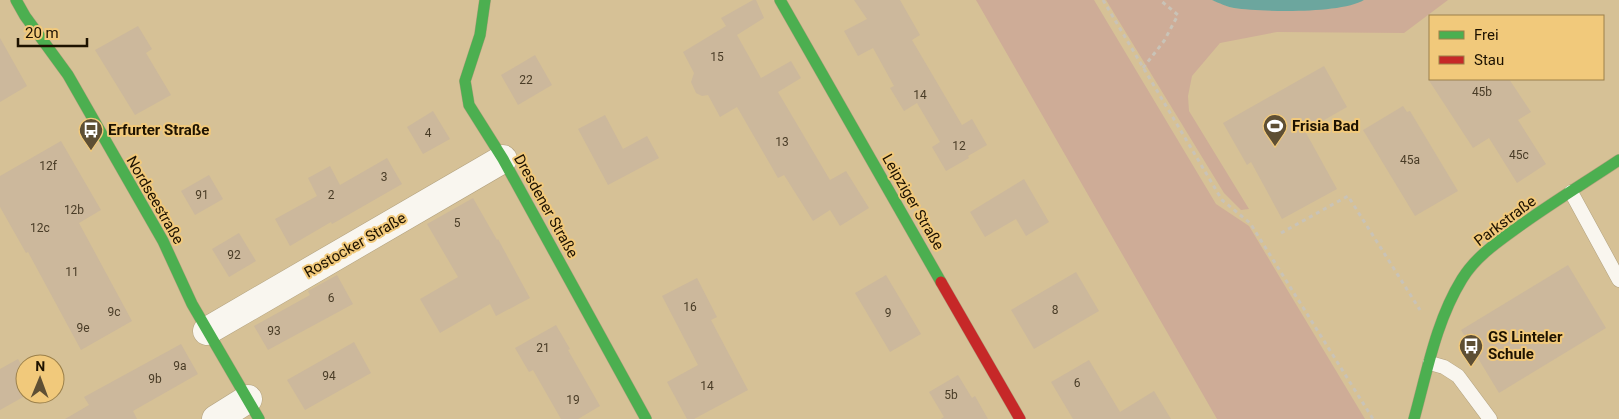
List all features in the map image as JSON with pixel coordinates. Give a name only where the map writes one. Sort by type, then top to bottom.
[{"type":"street","name":"Nordseestraße","points":[[16,0],[25,16],[68,76],[163,241],[192,304],[253,409]]},
{"type":"street","name":"Dresdener Straße","points":[[485,0],[480,36],[465,81],[468,105],[503,159],[646,419]]},
{"type":"street","name":"Leipziger Straße","points":[[780,0],[1020,419]]},
{"type":"street","name":"Rostocker Straße","points":[[207,332],[503,159]]},
{"type":"street","name":"Parkstraße","points":[[1414,419],[1442,323],[1463,277],[1477,260],[1498,242],[1619,160]]},
{"type":"street","points":[[216,419],[253,409]]},
{"type":"lane","points":[[1571,192],[1619,280]]},
{"type":"lane","points":[[1430,363],[1452,371],[1458,376],[1490,419]]},
{"type":"path","points":[[1103,0],[1222,200],[1250,223],[1373,419]]},
{"type":"path","points":[[1143,68],[1164,41],[1178,15],[1160,0]]},
{"type":"path","points":[[1281,233],[1348,196],[1418,308],[1442,323]]},
{"type":"shaded area","points":[[976,0],[1094,0],[1216,204],[1249,226],[1365,419],[1217,419]]},
{"type":"shaded area","points":[[1106,0],[1212,0],[1232,8],[1307,10],[1335,8],[1364,0],[1448,0],[1404,33],[1277,32],[1220,43],[1192,76],[1188,96],[1189,111],[1249,209],[1241,210],[1224,193]]},
{"type":"water","points":[[1212,0],[1364,0],[1353,5],[1338,8],[1281,11],[1234,8]]},
{"type":"building","points":[[756,0],[764,18],[737,35],[761,78],[791,61],[801,78],[778,92],[830,180],[846,171],[869,208],[840,226],[830,210],[813,221],[784,175],[778,178],[737,107],[720,117],[708,95],[702,96],[696,93],[691,82],[694,73],[683,52],[726,26],[721,18]]},
{"type":"building","points":[[854,0],[900,0],[920,35],[912,40],[962,125],[972,119],[987,145],[946,171],[932,147],[940,142],[917,103],[904,111],[890,88],[894,86],[873,48],[858,56],[844,31],[867,19]]},
{"type":"building","points":[[138,26],[152,49],[146,53],[171,95],[135,115],[95,50]]},
{"type":"building","points":[[0,38],[27,86],[0,102]]},
{"type":"building","points":[[535,55],[552,85],[518,105],[501,75]]},
{"type":"building","name":"Frisia Bad","points":[[1324,66],[1347,107],[1305,131],[1337,189],[1282,219],[1251,162],[1247,165],[1223,123]]},
{"type":"building","points":[[1428,79],[1510,80],[1531,112],[1518,120],[1546,164],[1517,183],[1489,138],[1473,148]]},
{"type":"building","points":[[1403,106],[1407,112],[1410,111],[1458,191],[1415,216],[1363,130]]},
{"type":"building","points":[[433,111],[450,139],[423,154],[407,127]]},
{"type":"building","points":[[605,115],[623,149],[647,136],[659,158],[608,185],[578,129]]},
{"type":"building","points":[[61,141],[101,210],[79,223],[132,321],[81,350],[28,252],[26,253],[0,207],[0,176]]},
{"type":"building","points":[[387,158],[402,184],[290,246],[275,219],[317,196],[308,178],[330,166],[340,185]]},
{"type":"building","points":[[209,175],[223,199],[195,215],[181,191]]},
{"type":"building","points":[[1024,179],[1049,222],[1026,236],[1016,219],[985,237],[970,212]]},
{"type":"building","points":[[473,198],[530,298],[496,316],[490,304],[440,333],[420,299],[458,277],[427,224]]},
{"type":"building","points":[[239,233],[256,261],[229,277],[212,249]]},
{"type":"building","points":[[1568,265],[1606,328],[1499,393],[1461,330]]},
{"type":"building","points":[[1076,272],[1099,311],[1034,349],[1011,310]]},
{"type":"building","points":[[337,275],[353,304],[268,350],[254,326],[310,295],[308,291]]},
{"type":"building","points":[[886,275],[921,334],[890,352],[855,293]]},
{"type":"building","points":[[697,278],[717,317],[711,320],[748,390],[694,419],[687,419],[667,382],[698,365],[662,296]]},
{"type":"building","points":[[556,325],[600,406],[578,419],[561,419],[533,370],[529,372],[515,348]]},
{"type":"building","points":[[354,342],[371,373],[305,410],[287,380]]},
{"type":"building","points":[[181,344],[198,374],[133,411],[137,419],[65,419],[89,405],[84,397]]},
{"type":"building","points":[[1089,360],[1120,412],[1154,391],[1171,419],[1073,419],[1051,382]]},
{"type":"building","points":[[15,361],[15,402],[0,410],[0,369]]},
{"type":"building","points":[[958,375],[972,398],[975,396],[988,419],[941,419],[944,417],[929,392]]},
{"type":"traffic: fast","points":[[16,0],[25,16],[68,75],[163,241],[192,304],[259,419]]},
{"type":"traffic: fast","points":[[485,0],[480,35],[465,81],[469,105],[503,159],[646,419]]},
{"type":"traffic: fast","points":[[780,0],[941,282]]},
{"type":"traffic: fast","points":[[1414,419],[1428,365],[1445,312],[1462,279],[1474,263],[1504,237],[1619,160]]},
{"type":"traffic: jam","points":[[941,282],[1020,419]]},
{"type":"place","name":"Frisia Bad","points":[[1275,147]]},
{"type":"place","name":"Erfurter Straße","points":[[91,151]]},
{"type":"place","name":"GS Linteler Schule","points":[[1471,367]]}]
